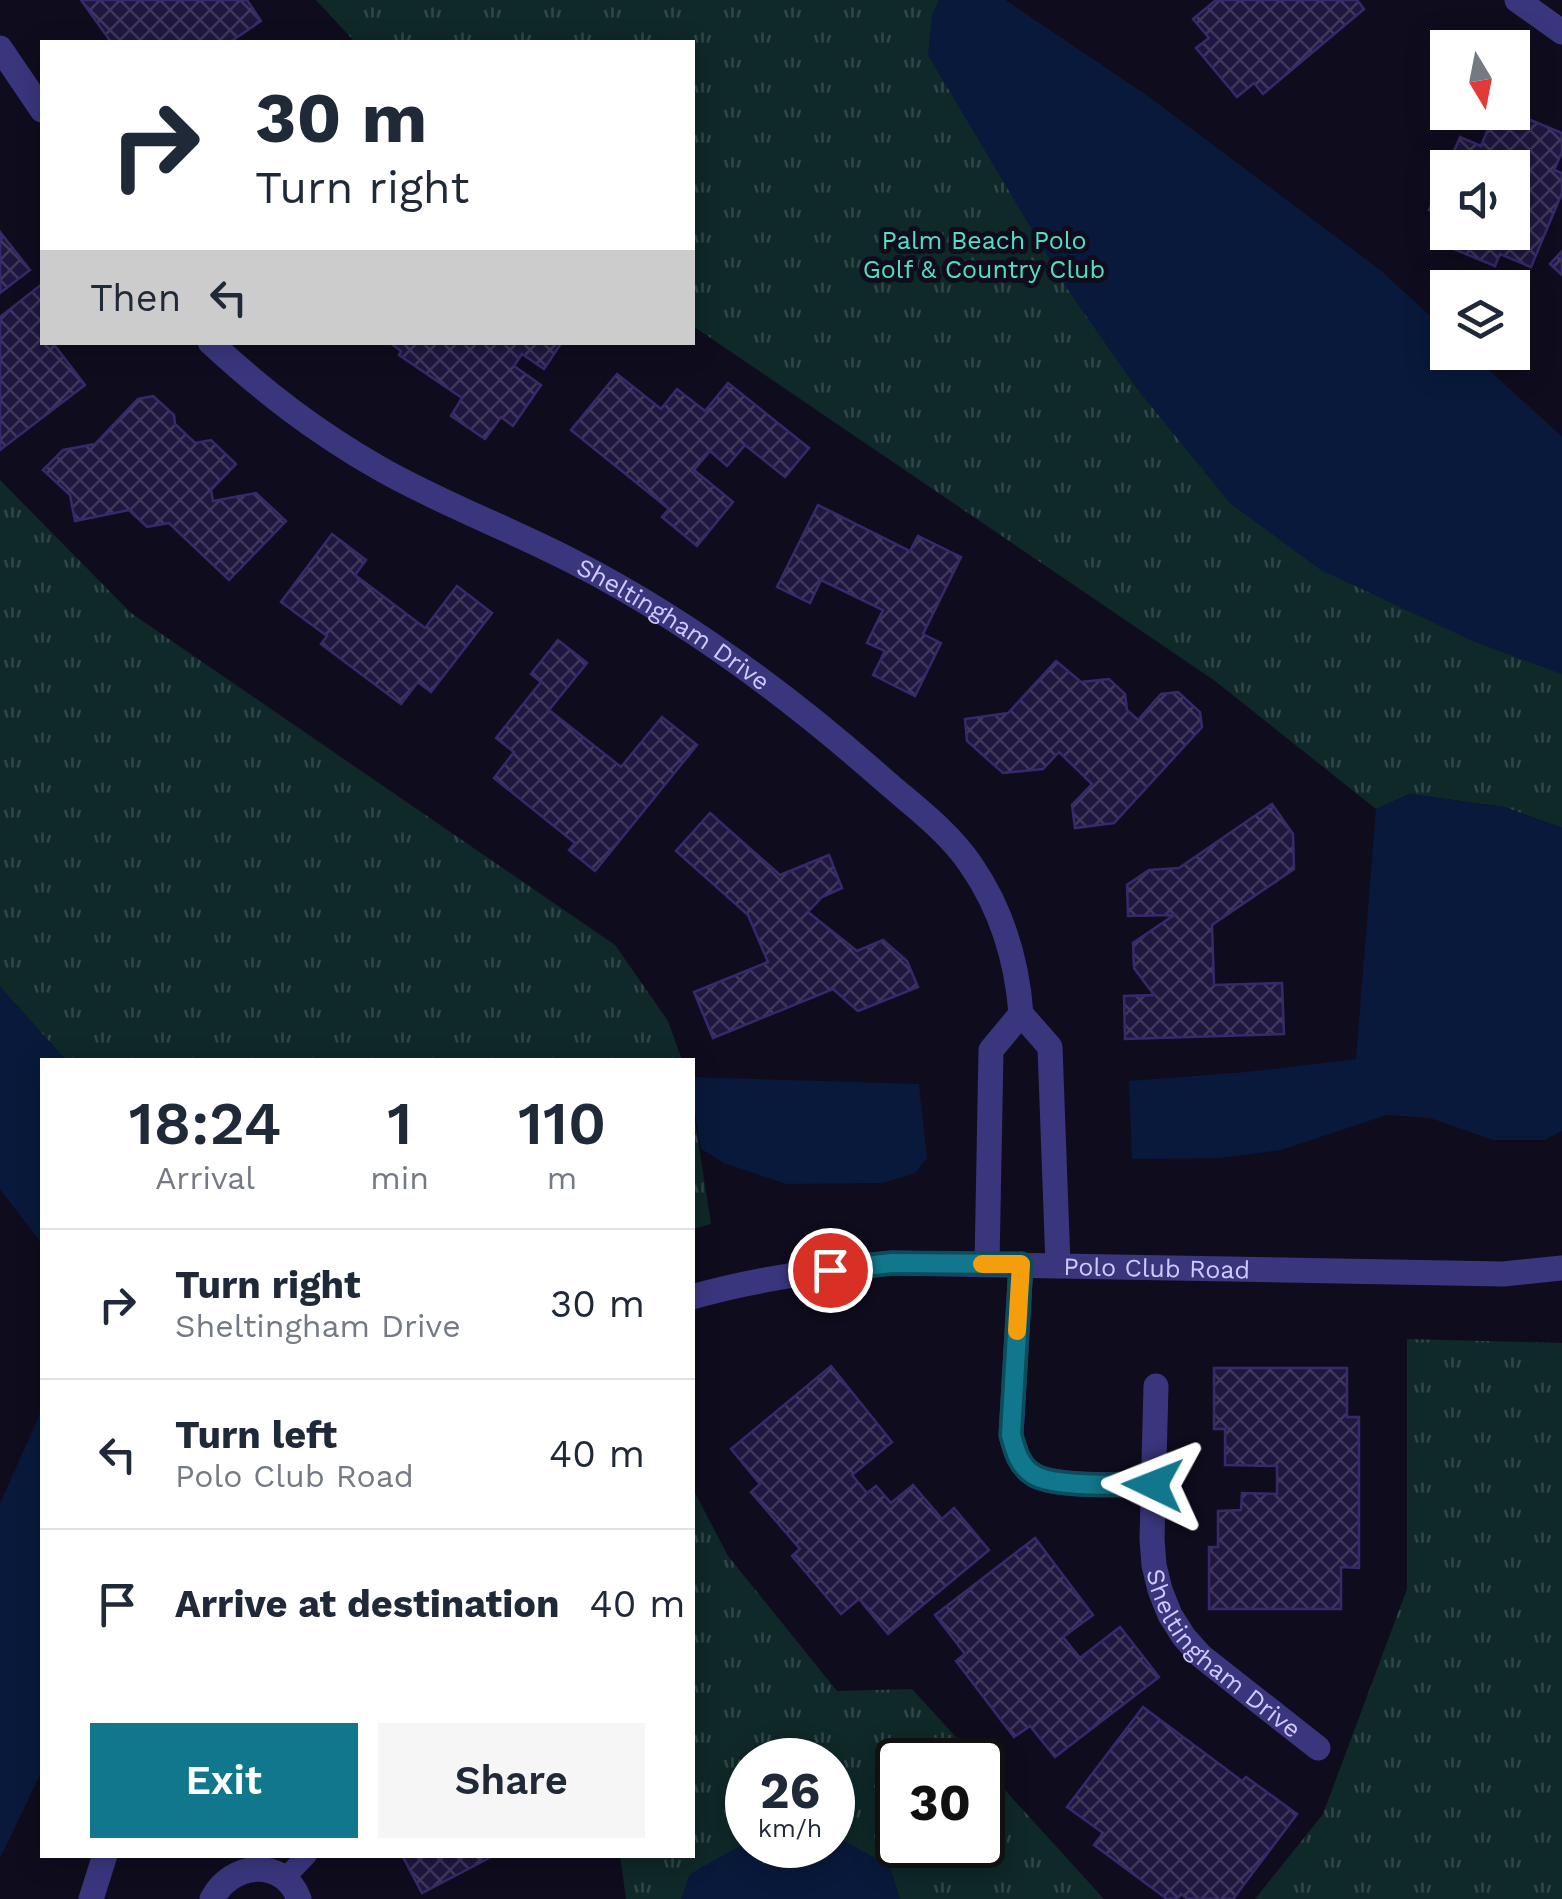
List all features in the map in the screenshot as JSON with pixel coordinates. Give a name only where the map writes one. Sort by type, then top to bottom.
[{"type":"street","points":[[1517,0],[1562,32]]},
{"type":"street","points":[[0,48],[40,107]]},
{"type":"street","name":"Sheltingham Drive","points":[[213,345],[262,390],[308,424],[383,470],[572,561],[667,616],[758,676],[844,744],[934,824],[971,865],[1009,940],[1021,1014]]},
{"type":"street","points":[[988,1264],[991,1050],[1021,1014],[1050,1048],[1058,1265]]},
{"type":"street","name":"Polo Club Road","points":[[695,1296],[799,1273],[892,1263],[1503,1274],[1562,1268]]},
{"type":"street","points":[[1021,1264],[1011,1435],[1018,1458],[1034,1475],[1058,1482],[1153,1485]]},
{"type":"street","name":"Sheltingham Drive","points":[[1156,1386],[1154,1565],[1164,1602],[1184,1637],[1201,1656],[1318,1748]]},
{"type":"street","points":[[91,1899],[104,1858]]},
{"type":"street","points":[[212,1899],[218,1887],[232,1875],[250,1870],[268,1870],[292,1889]]},
{"type":"lane","points":[[292,1889],[306,1858]]},
{"type":"green space","name":"Palm Beach Polo Golf & Country Club","points":[[316,0],[1005,0],[1150,98],[1381,271],[1430,316],[1430,370],[1489,370],[1562,437],[1562,828],[1504,807],[1410,794],[1376,809],[1215,681],[695,327],[695,40],[353,40]]},
{"type":"green space","points":[[0,480],[131,613],[615,945],[668,1021],[681,1058],[64,1058],[0,987]]},
{"type":"green space","points":[[695,1121],[711,1224],[695,1228]]},
{"type":"green space","points":[[1407,1339],[1562,1343],[1562,1899],[1255,1899],[1323,1814],[1407,1589]]},
{"type":"green space","points":[[695,1493],[728,1556],[837,1691],[912,1689],[957,1738],[875,1738],[875,1868],[1005,1868],[1005,1790],[1104,1899],[626,1899],[620,1858],[695,1858]]},
{"type":"water","points":[[939,0],[1005,0],[1150,98],[1381,271],[1430,316],[1430,370],[1489,370],[1562,437],[1562,674],[1475,642],[1321,570],[1230,503],[1138,390],[1068,290],[928,55],[932,16]]},
{"type":"water","points":[[1410,794],[1504,807],[1562,828],[1562,1131],[1544,1140],[1493,1140],[1430,1118],[1387,1115],[1281,1150],[1219,1158],[1132,1159],[1129,1081],[1356,1059],[1376,809]]},
{"type":"water","points":[[0,987],[64,1058],[40,1058],[40,1241],[0,1189]]},
{"type":"water","points":[[695,1077],[919,1084],[927,1158],[915,1173],[883,1183],[786,1184],[724,1163],[701,1149],[695,1114]]},
{"type":"water","points":[[40,1414],[40,1775],[0,1858],[0,1504]]},
{"type":"water","points":[[855,1847],[875,1858],[875,1868],[890,1868],[900,1899],[681,1899],[690,1874],[725,1854],[725,1868],[855,1868]]},
{"type":"building","points":[[81,0],[247,0],[261,21],[233,40],[110,40]]},
{"type":"building","points":[[1216,0],[1357,0],[1364,9],[1263,94],[1254,83],[1237,97],[1196,48],[1209,38],[1193,19]]},
{"type":"building","points":[[1530,120],[1562,133],[1562,152],[1554,170],[1562,173],[1562,193],[1531,267],[1500,254],[1495,266],[1456,250],[1530,250],[1530,150],[1454,150],[1460,137],[1481,146],[1488,130],[1530,130]]},
{"type":"building","points":[[0,232],[30,270],[0,293]]},
{"type":"building","points":[[1562,251],[1562,275],[1550,264]]},
{"type":"building","points":[[40,286],[40,345],[54,345],[85,385],[0,450],[0,317]]},
{"type":"building","points":[[393,345],[560,345],[544,369],[522,354],[514,366],[541,385],[513,426],[501,417],[485,439],[451,416],[462,398],[399,355],[401,351]]},
{"type":"building","points":[[617,374],[661,409],[677,389],[705,411],[728,383],[809,448],[785,477],[745,445],[727,466],[710,451],[694,470],[733,502],[697,546],[662,517],[669,509],[571,430]]},
{"type":"building","points":[[153,396],[195,443],[211,440],[236,464],[211,490],[213,501],[256,493],[286,521],[229,580],[169,523],[147,527],[129,510],[75,521],[70,495],[43,470],[63,450],[95,444],[138,399]]},
{"type":"building","points":[[818,505],[910,551],[918,536],[961,557],[923,634],[941,643],[915,696],[873,675],[885,651],[867,643],[883,610],[821,580],[810,603],[777,587]]},
{"type":"building","points":[[332,534],[366,560],[355,575],[425,628],[457,586],[492,613],[431,692],[418,682],[401,704],[321,644],[327,636],[281,602]]},
{"type":"building","points":[[558,640],[587,663],[549,710],[621,767],[662,717],[697,745],[595,871],[569,850],[575,843],[494,778],[514,752],[496,738],[541,682],[531,674]]},
{"type":"building","points":[[1056,661],[1081,682],[1109,679],[1125,694],[1127,710],[1138,720],[1161,694],[1178,692],[1200,712],[1202,727],[1114,823],[1075,828],[1072,805],[1092,784],[1059,752],[1043,769],[1003,773],[967,741],[965,719],[1008,713]]},
{"type":"building","points":[[1272,804],[1293,834],[1294,869],[1212,925],[1214,985],[1282,983],[1284,1034],[1125,1039],[1124,996],[1154,995],[1134,968],[1133,943],[1174,915],[1128,916],[1127,885],[1149,870],[1179,868]]},
{"type":"building","points":[[710,813],[780,875],[829,855],[842,888],[822,897],[808,912],[857,951],[883,940],[907,961],[918,987],[858,1011],[833,989],[713,1038],[694,992],[768,962],[748,915],[676,851]]},
{"type":"building","points":[[831,1366],[892,1442],[852,1475],[867,1493],[876,1486],[891,1503],[913,1485],[942,1519],[954,1508],[989,1550],[888,1634],[859,1599],[841,1614],[792,1556],[800,1549],[751,1492],[760,1484],[731,1449]]},
{"type":"building","points":[[1214,1368],[1347,1368],[1347,1417],[1359,1417],[1359,1568],[1341,1567],[1341,1609],[1209,1609],[1209,1547],[1218,1547],[1218,1511],[1241,1510],[1242,1493],[1277,1494],[1277,1466],[1225,1465],[1225,1429],[1214,1429]]},
{"type":"building","points":[[1035,1538],[1093,1615],[1063,1637],[1080,1658],[1120,1627],[1159,1677],[1055,1757],[1030,1726],[1014,1737],[956,1661],[965,1654],[935,1615]]},
{"type":"building","points":[[1143,1707],[1242,1781],[1246,1777],[1297,1814],[1233,1899],[1188,1899],[1181,1894],[1177,1899],[1167,1899],[1094,1845],[1103,1833],[1067,1807]]},
{"type":"building","points":[[404,1858],[489,1858],[422,1893]]},
{"type":"slow traffic","points":[[982,1264],[1021,1264],[1017,1331]]},
{"type":"route","points":[[830,1270],[892,1263],[1021,1264],[1011,1435],[1018,1458],[1034,1475],[1058,1482],[1153,1485]]}]
